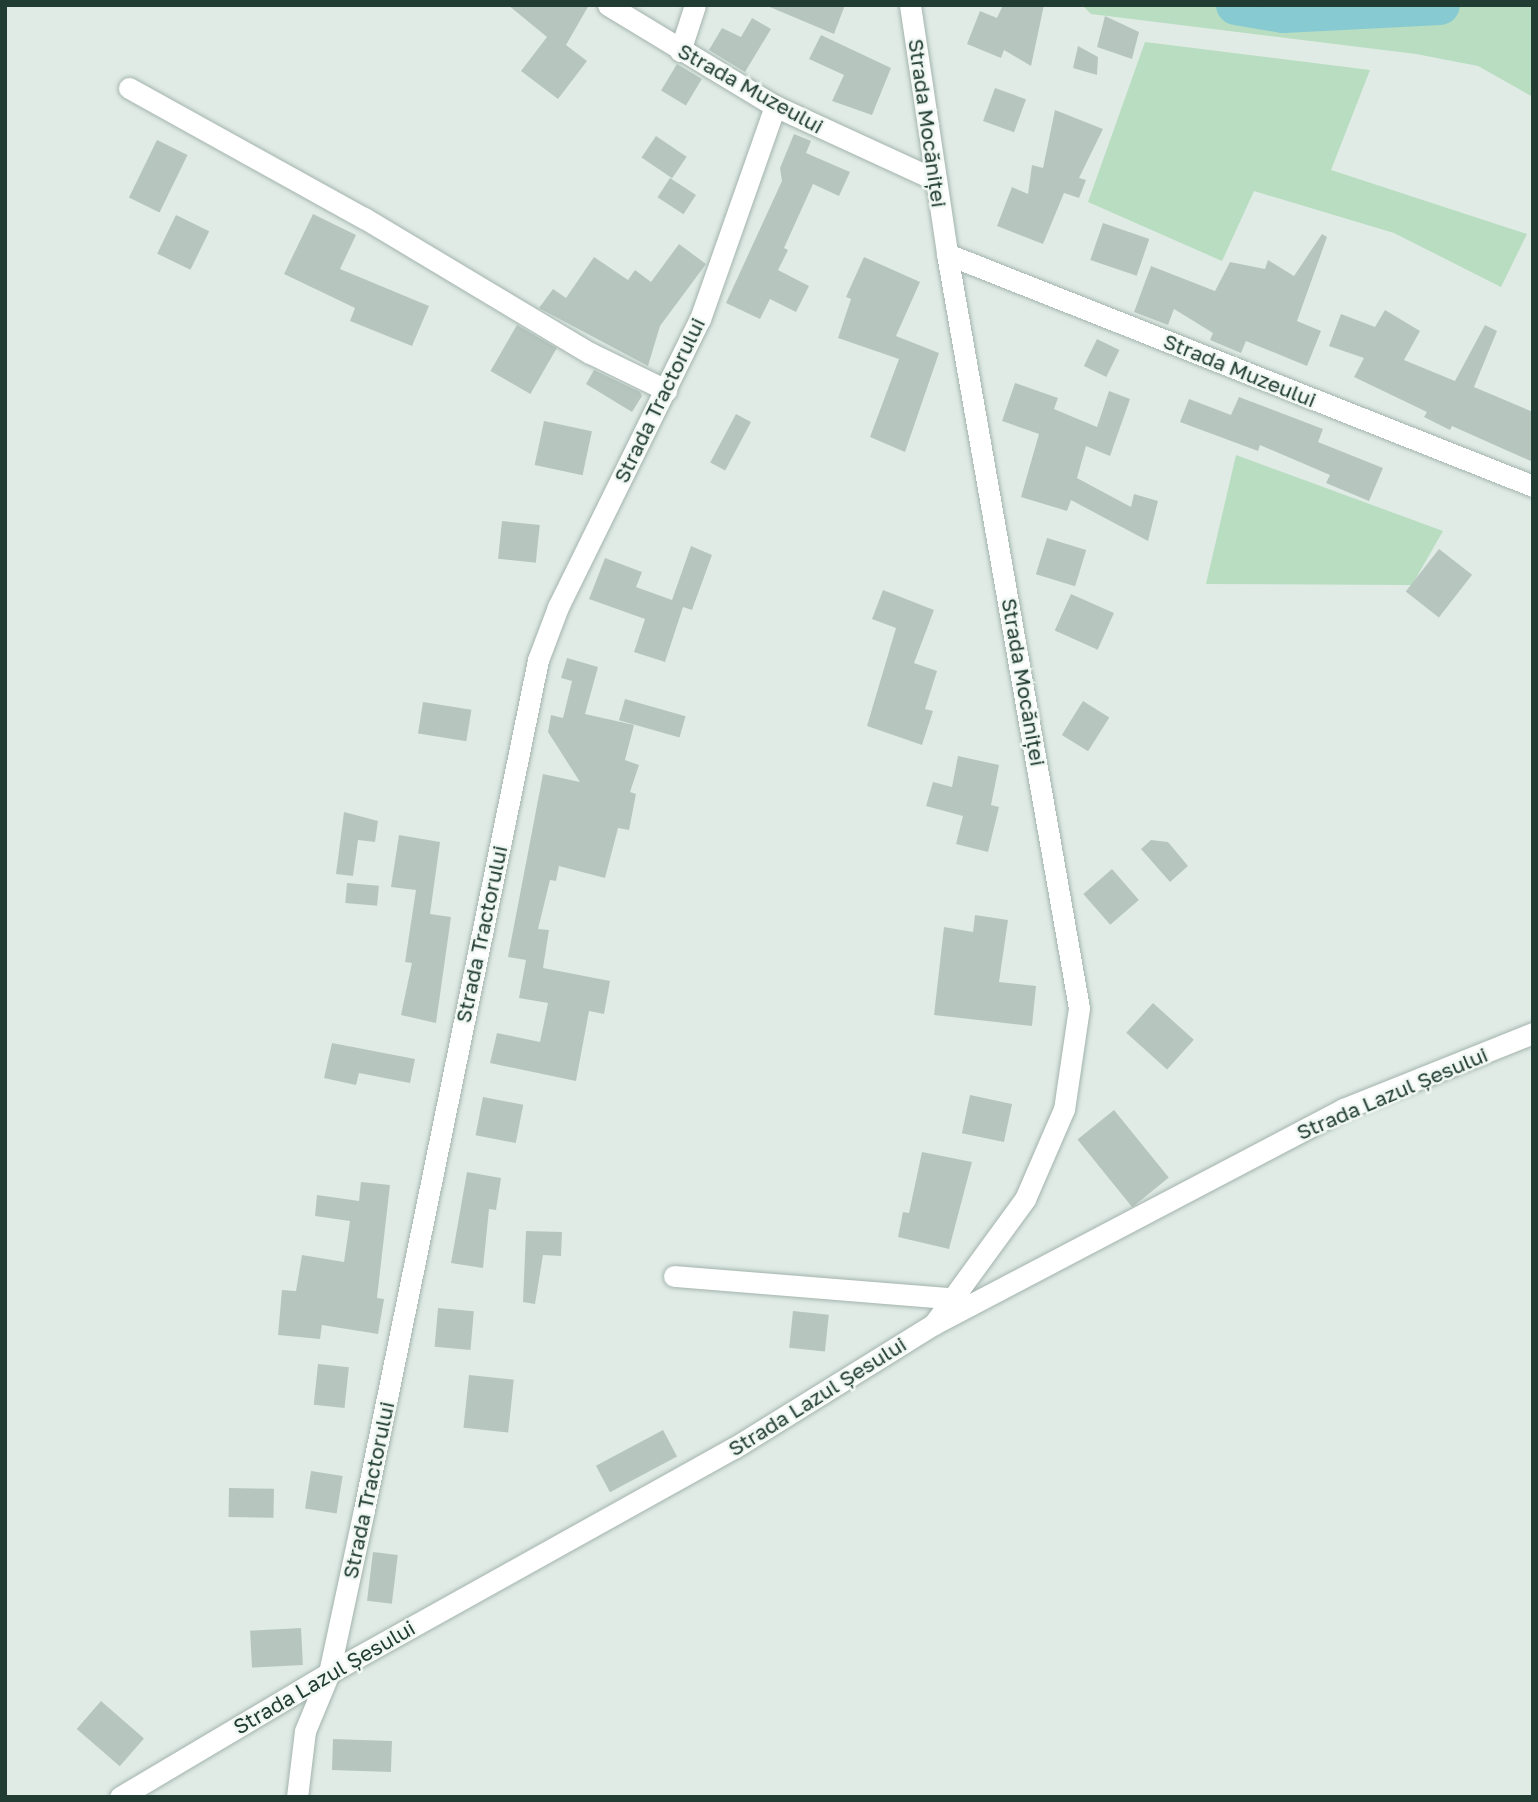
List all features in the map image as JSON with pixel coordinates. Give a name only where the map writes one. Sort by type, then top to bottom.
[{"type":"street","name":"Strada Muzeului","points":[[607,5],[775,106],[936,180]]},
{"type":"street","points":[[680,51],[695,5]]},
{"type":"street","name":"Strada Mocăniței","points":[[910,5],[947,254],[1079,1008],[1064,1109],[1025,1199],[950,1298],[934,1324]]},
{"type":"street","points":[[130,88],[364,218],[590,353],[666,390]]},
{"type":"street","name":"Strada Tractorului","points":[[297,1797],[305,1731],[329,1673],[538,660],[558,607],[700,319],[775,106]]},
{"type":"street","name":"Strada Muzeului","points":[[947,254],[1533,486]]},
{"type":"street","name":"Strada Lazul Șesului","points":[[120,1797],[329,1673],[734,1448],[934,1324],[1343,1109],[1533,1033]]},
{"type":"street","points":[[674,1276],[950,1298]]},
{"type":"green space","points":[[1082,5],[1533,5],[1533,97],[1478,66],[1416,54],[1091,14]]},
{"type":"green space","points":[[1145,42],[1370,70],[1331,170],[1527,234],[1501,287],[1394,233],[1254,191],[1222,261],[1088,202]]},
{"type":"green space","points":[[1236,455],[1443,531],[1412,585],[1206,584]]},
{"type":"building","points":[[508,5],[589,5],[566,45],[587,61],[558,99],[521,71],[547,37]]},
{"type":"building","points":[[765,5],[845,5],[834,34]]},
{"type":"building","points":[[1003,5],[1044,5],[1031,66],[1004,50],[1001,58],[967,44],[980,11],[997,18]]},
{"type":"building","points":[[1105,16],[1139,32],[1132,59],[1097,47]]},
{"type":"building","points":[[752,18],[771,29],[745,72],[709,50],[722,28],[741,37]]},
{"type":"building","points":[[821,35],[891,68],[872,115],[832,101],[844,75],[809,59]]},
{"type":"building","points":[[1078,46],[1098,57],[1097,75],[1073,68]]},
{"type":"building","points":[[677,64],[702,79],[686,106],[661,91]]},
{"type":"building","points":[[995,88],[1026,99],[1014,132],[983,121]]},
{"type":"building","points":[[1055,110],[1103,129],[1079,178],[1086,180],[1079,198],[1064,193],[1043,244],[997,226],[1012,187],[1028,194],[1032,165],[1043,168]]},
{"type":"building","points":[[794,134],[811,141],[806,153],[850,172],[839,196],[813,184],[784,248],[788,250],[778,270],[809,286],[796,312],[770,299],[760,319],[726,303],[782,181],[780,168]]},
{"type":"building","points":[[656,136],[687,157],[672,178],[641,158]]},
{"type":"building","points":[[157,140],[188,155],[160,212],[129,198]]},
{"type":"building","points":[[670,178],[696,195],[683,214],[657,197]]},
{"type":"building","points":[[313,214],[356,235],[340,269],[429,306],[412,346],[350,321],[355,308],[284,274]]},
{"type":"building","points":[[176,215],[209,231],[190,270],[157,254]]},
{"type":"building","points":[[1103,223],[1149,239],[1137,276],[1090,260]]},
{"type":"building","points":[[1322,234],[1327,237],[1297,321],[1321,331],[1307,366],[1246,341],[1241,353],[1210,340],[1213,333],[1174,309],[1168,325],[1134,312],[1151,266],[1215,291],[1230,262],[1265,269],[1268,260],[1294,276]]},
{"type":"building","points":[[679,244],[706,264],[660,326],[648,366],[539,308],[553,289],[566,298],[594,257],[628,280],[635,270],[651,282]]},
{"type":"building","points":[[864,257],[920,282],[896,336],[939,353],[905,452],[870,437],[899,359],[838,338],[851,299],[846,297]]},
{"type":"building","points":[[1385,310],[1420,331],[1404,360],[1455,381],[1485,325],[1497,331],[1474,387],[1533,412],[1533,462],[1452,426],[1450,430],[1424,417],[1427,412],[1354,377],[1364,358],[1329,346],[1341,314],[1375,327]]},
{"type":"building","points":[[517,325],[557,348],[530,394],[490,371]]},
{"type":"building","points":[[1097,339],[1119,350],[1106,377],[1084,366]]},
{"type":"building","points":[[594,370],[640,392],[642,396],[632,412],[586,384]]},
{"type":"building","points":[[1015,383],[1058,398],[1054,409],[1097,427],[1109,391],[1130,399],[1110,456],[1086,446],[1077,478],[1131,507],[1134,494],[1158,501],[1148,541],[1071,500],[1067,511],[1021,497],[1039,434],[1002,421]]},
{"type":"building","points":[[1239,397],[1323,429],[1318,442],[1383,468],[1369,501],[1326,483],[1330,475],[1260,445],[1258,451],[1180,422],[1189,399],[1231,415]]},
{"type":"building","points":[[736,414],[751,422],[725,471],[710,463]]},
{"type":"building","points":[[544,421],[592,431],[583,475],[535,465]]},
{"type":"building","points":[[502,521],[540,525],[536,563],[498,559]]},
{"type":"building","points":[[1047,538],[1086,550],[1075,586],[1036,574]]},
{"type":"building","points":[[691,546],[712,555],[692,610],[683,607],[665,662],[634,652],[645,619],[589,599],[605,558],[642,572],[636,587],[672,600]]},
{"type":"building","points":[[1439,549],[1472,575],[1439,617],[1406,592]]},
{"type":"building","points":[[883,590],[934,610],[914,663],[937,671],[925,709],[933,711],[922,745],[867,726],[896,628],[872,619]]},
{"type":"building","points":[[1071,594],[1114,613],[1098,650],[1055,631]]},
{"type":"building","points":[[567,658],[598,667],[585,714],[634,725],[625,760],[639,765],[630,792],[636,794],[629,830],[618,828],[605,878],[559,866],[556,881],[550,880],[538,929],[549,930],[543,968],[610,981],[604,1014],[589,1011],[576,1081],[490,1063],[497,1033],[540,1042],[548,1003],[519,998],[526,960],[508,957],[543,774],[580,782],[548,732],[551,715],[563,718],[572,681],[561,678]]},
{"type":"building","points":[[625,699],[686,716],[679,738],[619,720]]},
{"type":"building","points":[[1083,701],[1109,717],[1088,751],[1062,735]]},
{"type":"building","points":[[423,702],[471,710],[466,741],[418,734]]},
{"type":"building","points":[[958,756],[999,765],[991,805],[999,807],[988,852],[956,844],[963,816],[926,806],[933,782],[952,787]]},
{"type":"building","points":[[344,812],[378,821],[375,842],[358,840],[353,876],[336,874]]},
{"type":"building","points":[[399,835],[440,842],[430,914],[451,917],[436,1023],[401,1015],[412,963],[405,962],[416,890],[391,887]]},
{"type":"building","points":[[1151,840],[1168,842],[1188,866],[1170,882],[1141,849]]},
{"type":"building","points":[[1112,869],[1139,900],[1110,925],[1083,894]]},
{"type":"building","points":[[347,883],[379,886],[377,906],[345,903]]},
{"type":"building","points":[[975,915],[1008,920],[999,982],[1036,986],[1032,1026],[934,1015],[944,927],[973,932]]},
{"type":"building","points":[[1153,1003],[1194,1040],[1167,1070],[1126,1033]]},
{"type":"building","points":[[332,1043],[415,1059],[410,1083],[359,1073],[356,1085],[324,1078]]},
{"type":"building","points":[[970,1095],[1012,1104],[1004,1142],[962,1133]]},
{"type":"building","points":[[483,1097],[523,1105],[516,1143],[476,1135]]},
{"type":"building","points":[[1114,1110],[1169,1178],[1132,1207],[1077,1140]]},
{"type":"building","points":[[922,1152],[972,1162],[949,1249],[898,1237],[903,1212],[909,1213]]},
{"type":"building","points":[[467,1172],[501,1178],[496,1210],[489,1209],[483,1268],[451,1263]]},
{"type":"building","points":[[361,1182],[390,1185],[377,1298],[384,1299],[378,1334],[322,1325],[320,1339],[278,1335],[282,1290],[296,1291],[302,1255],[344,1262],[350,1221],[315,1216],[317,1195],[359,1201]]},
{"type":"building","points":[[526,1231],[562,1232],[561,1256],[543,1255],[535,1304],[523,1302]]},
{"type":"building","points":[[438,1308],[474,1311],[470,1350],[435,1347]]},
{"type":"building","points":[[793,1311],[829,1315],[825,1352],[789,1348]]},
{"type":"building","points":[[318,1364],[349,1367],[345,1408],[314,1405]]},
{"type":"building","points":[[469,1375],[514,1380],[508,1432],[463,1428]]},
{"type":"building","points":[[663,1430],[677,1456],[610,1492],[596,1466]]},
{"type":"building","points":[[311,1471],[343,1476],[337,1514],[305,1509]]},
{"type":"building","points":[[229,1488],[274,1489],[273,1518],[228,1517]]},
{"type":"building","points":[[373,1552],[398,1555],[392,1604],[367,1601]]},
{"type":"building","points":[[301,1628],[303,1665],[252,1668],[250,1631]]},
{"type":"building","points":[[101,1701],[144,1738],[120,1766],[77,1729]]},
{"type":"building","points":[[333,1739],[392,1741],[391,1772],[332,1770]]},
{"type":"waterway","points":[[1236,5],[1283,13],[1440,5]]}]
